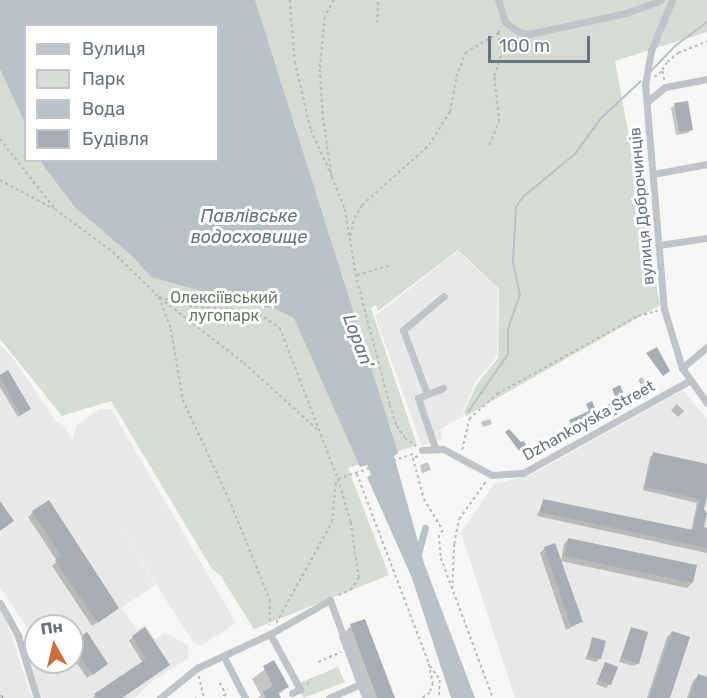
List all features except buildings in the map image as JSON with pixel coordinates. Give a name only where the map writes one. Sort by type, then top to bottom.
[{"type":"street","points":[[498,0],[505,22],[519,32],[529,34],[626,13],[661,0]]},
{"type":"street","name":"вулиця Доброчинців","points":[[672,0],[651,51],[646,78],[664,309],[682,368],[689,381],[707,403]]},
{"type":"street","points":[[647,102],[666,87],[707,78]]},
{"type":"street","points":[[653,174],[707,164]]},
{"type":"street","points":[[659,246],[707,238]]},
{"type":"street","points":[[427,394],[403,330],[444,296]]},
{"type":"street","points":[[682,368],[707,346]]},
{"type":"street","name":"Dzhankoyska Street","points":[[492,475],[512,476],[530,470],[689,381]]},
{"type":"street","points":[[435,448],[417,398],[443,388]]},
{"type":"street","points":[[422,450],[435,448],[460,457],[492,475]]},
{"type":"street","points":[[160,698],[198,668],[270,634],[330,600],[366,698]]},
{"type":"street","points":[[0,603],[18,636],[37,698]]},
{"type":"street","points":[[270,634],[300,689],[292,693]]},
{"type":"street","points":[[224,657],[245,698]]},
{"type":"street","points":[[329,698],[360,684]]},
{"type":"path","points":[[290,0],[295,62],[310,130],[345,209],[356,276],[397,426],[405,438],[422,450],[423,454],[413,458],[424,499],[443,531],[439,535],[439,544],[452,592],[493,698]]},
{"type":"path","points":[[332,177],[323,117],[320,69],[325,17],[334,0]]},
{"type":"path","points":[[377,23],[378,0]]},
{"type":"path","points":[[349,237],[354,218],[362,205],[429,145],[450,112],[456,77],[465,52],[498,33],[505,22]]},
{"type":"path","points":[[489,145],[499,122],[494,76],[502,53],[498,33]]},
{"type":"path","points":[[646,78],[662,70],[667,62],[678,53],[707,41]]},
{"type":"path","points":[[662,70],[666,87]]},
{"type":"path","points":[[0,139],[55,209]]},
{"type":"path","points":[[0,180],[55,209],[113,252],[159,297],[244,363],[305,421],[318,429]]},
{"type":"path","points":[[356,276],[389,266]]},
{"type":"path","points":[[159,297],[189,306],[254,311],[280,328],[338,479],[351,522],[359,578],[352,589],[330,600]]},
{"type":"path","points":[[159,297],[171,329],[183,400],[229,499],[270,600],[270,634]]},
{"type":"path","points":[[460,457],[469,419],[497,394],[638,316],[664,309]]},
{"type":"path","points":[[270,634],[332,522],[335,484],[338,479],[370,468],[373,474],[395,466],[393,461],[410,454]]},
{"type":"path","points":[[356,473],[429,664],[433,683],[430,693],[423,698]]},
{"type":"path","points":[[452,592],[454,544],[459,519],[492,475]]},
{"type":"path","points":[[318,662],[348,649]]},
{"type":"path","points":[[429,664],[440,680],[439,698]]},
{"type":"path","points":[[198,668],[204,698]]},
{"type":"path","points":[[220,683],[227,697],[221,698]]},
{"type":"shaded area","points":[[458,251],[498,289],[497,356],[475,382],[463,411],[464,416],[440,429],[443,439],[422,446],[375,316]]},
{"type":"shaded area","points":[[0,345],[13,358],[55,420],[64,426],[72,440],[77,425],[100,409],[111,409],[236,623],[202,645],[194,643],[153,580],[100,487],[155,585],[121,608],[137,629],[145,625],[155,639],[165,633],[188,645],[188,658],[154,680],[135,698],[42,698],[34,674],[84,674],[84,614],[24,614],[24,623],[0,587]]},
{"type":"shaded area","points":[[683,390],[707,419],[707,698],[515,698],[461,533],[494,484],[531,475]]},
{"type":"shaded area","points":[[0,609],[7,623],[32,698],[0,698]]},
{"type":"green space","name":"Олексіївський лугопарк","points":[[0,0],[707,0],[707,32],[615,61],[660,305],[466,416],[464,412],[477,384],[498,358],[499,289],[458,250],[378,311],[376,305],[371,308],[417,445],[348,468],[389,575],[254,629],[220,575],[212,569],[111,401],[62,416],[0,339]]},
{"type":"green space","points":[[338,667],[345,682],[303,698],[297,684]]},
{"type":"water","name":"Павлівське водосховище","points":[[0,0],[255,0],[398,453],[394,456],[424,563],[475,698],[451,698],[412,578],[367,477],[371,475],[367,465],[360,467],[294,318],[274,308],[254,306],[151,277],[133,257],[75,207],[41,162],[219,162],[219,24],[24,24],[24,121],[0,69]]},
{"type":"waterway","points":[[651,71],[675,46],[707,22]]},
{"type":"waterway","points":[[468,412],[508,354],[508,329],[520,295],[513,261],[516,207],[524,196],[575,154],[601,118],[641,81]]},
{"type":"waterway","points":[[418,554],[425,528]]},
{"type":"water label","name":"Lopan'","points":[[358,341]]}]
